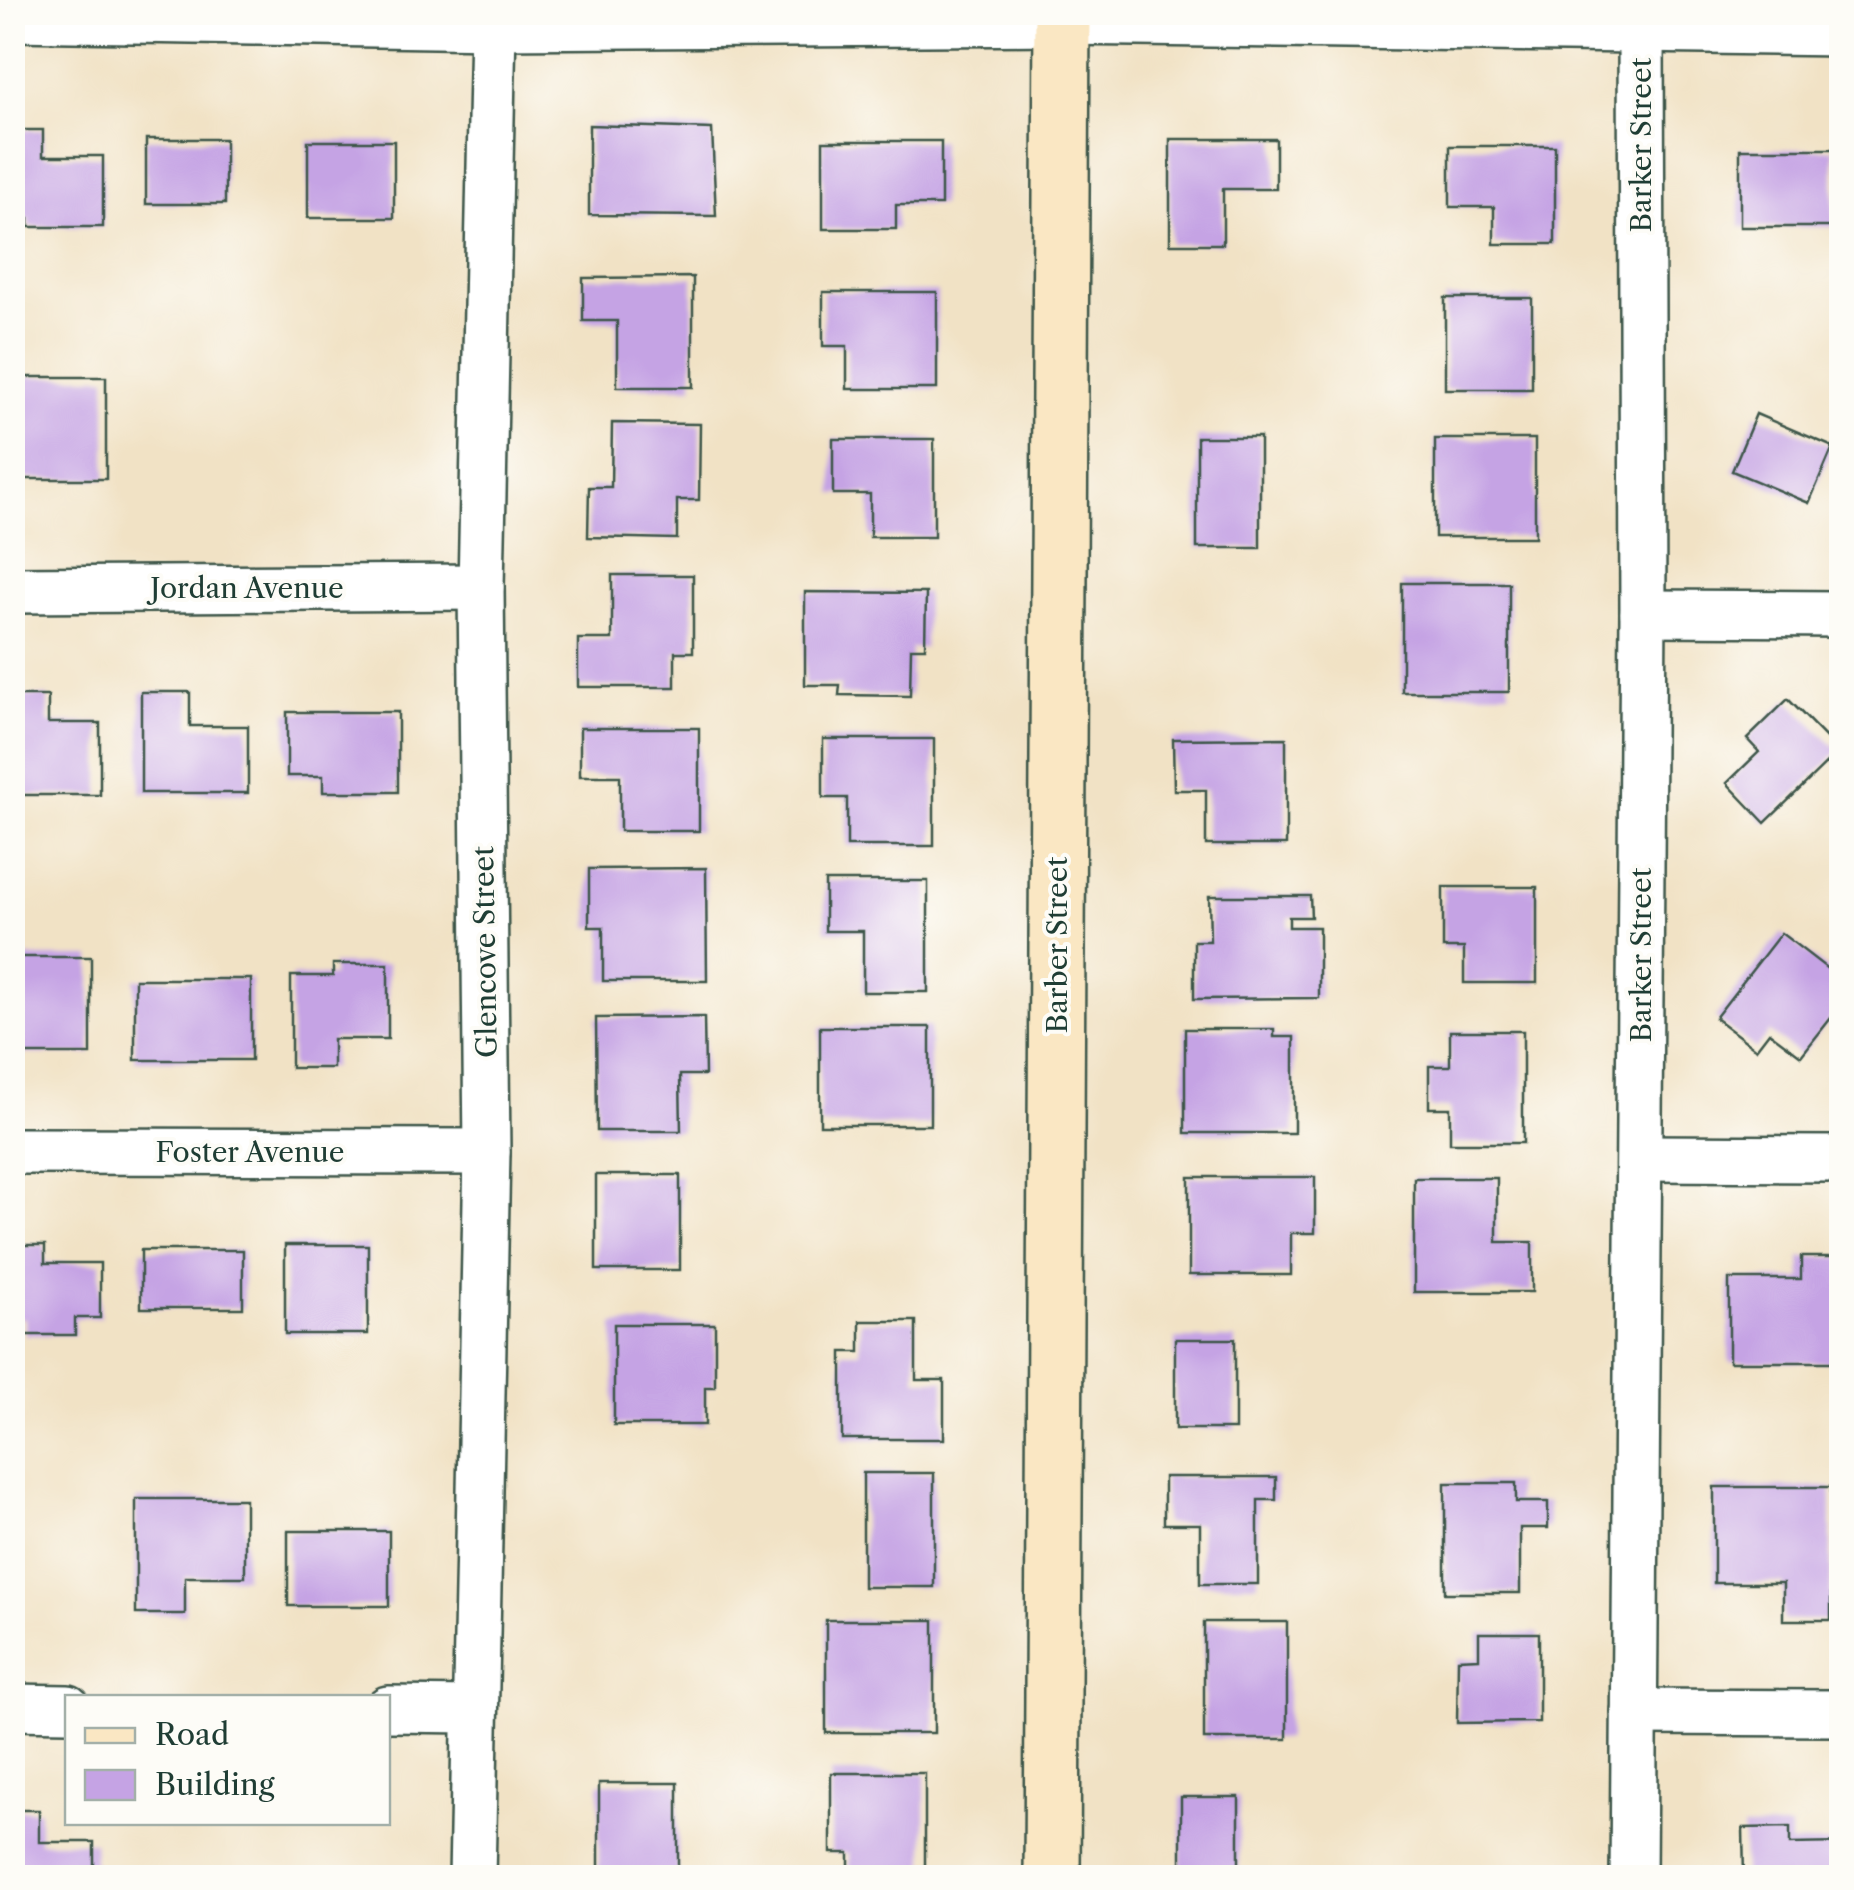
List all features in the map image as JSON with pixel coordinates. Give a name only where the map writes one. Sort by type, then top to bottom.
[{"type":"street","points":[[12,18],[493,26],[1062,17],[1641,34],[1842,33]]},
{"type":"street","name":"Barber Street","points":[[1052,1878],[1062,17]]},
{"type":"street","name":"Glencove Street","points":[[472,1878],[487,1152],[481,587],[493,26]]},
{"type":"street","name":"Barker Street","points":[[1632,1878],[1643,613],[1641,34]]},
{"type":"street","name":"Jordan Avenue","points":[[12,590],[481,587]]},
{"type":"street","points":[[1643,613],[1842,614]]},
{"type":"street","name":"Foster Avenue","points":[[12,1151],[487,1152]]},
{"type":"street","points":[[1640,1158],[1842,1159]]},
{"type":"street","points":[[12,1707],[65,1708]]},
{"type":"street","points":[[390,1709],[473,1710]]},
{"type":"street","points":[[1634,1712],[1842,1713]]},
{"type":"building","points":[[589,125],[712,129],[716,216],[589,215]]},
{"type":"building","points":[[12,130],[43,130],[43,156],[103,156],[103,227],[29,227],[29,218],[12,218]]},
{"type":"building","points":[[146,139],[225,139],[225,204],[146,204]]},
{"type":"building","points":[[1170,139],[1276,139],[1276,189],[1223,189],[1223,244],[1170,244]]},
{"type":"building","points":[[308,141],[394,141],[394,218],[308,218]]},
{"type":"building","points":[[823,141],[941,141],[941,205],[896,205],[896,229],[823,229]]},
{"type":"building","points":[[1450,146],[1555,146],[1555,244],[1494,244],[1494,207],[1450,207]]},
{"type":"building","points":[[1740,149],[1834,149],[1834,227],[1740,227]]},
{"type":"building","points":[[693,277],[693,387],[617,387],[617,321],[583,321],[583,278]]},
{"type":"building","points":[[823,292],[937,292],[937,389],[847,389],[847,346],[823,346]]},
{"type":"building","points":[[1445,298],[1532,298],[1532,389],[1445,389]]},
{"type":"building","points":[[12,377],[106,377],[106,479],[12,479]]},
{"type":"building","points":[[1756,414],[1833,447],[1809,503],[1732,471]]},
{"type":"building","points":[[612,423],[700,424],[699,500],[677,500],[677,539],[588,537],[589,487],[611,487]]},
{"type":"building","points":[[1197,437],[1260,437],[1260,548],[1197,548]]},
{"type":"building","points":[[833,439],[934,439],[934,537],[870,537],[870,494],[833,494]]},
{"type":"building","points":[[1435,439],[1535,439],[1535,537],[1435,537]]},
{"type":"building","points":[[612,575],[693,575],[693,652],[675,652],[675,687],[578,687],[578,639],[612,639]]},
{"type":"building","points":[[1402,583],[1509,583],[1509,692],[1402,692]]},
{"type":"building","points":[[805,592],[926,593],[925,648],[911,648],[910,696],[839,695],[840,685],[805,685]]},
{"type":"building","points":[[141,692],[190,692],[190,726],[248,726],[248,793],[141,793]]},
{"type":"building","points":[[12,696],[48,696],[48,723],[100,723],[100,795],[19,795],[19,781],[12,781]]},
{"type":"building","points":[[1788,699],[1839,751],[1765,823],[1727,783],[1759,752],[1747,739]]},
{"type":"building","points":[[287,712],[398,712],[398,792],[323,792],[323,776],[287,776]]},
{"type":"building","points":[[580,728],[699,728],[699,831],[620,831],[620,776],[580,776]]},
{"type":"building","points":[[1286,738],[1286,845],[1206,845],[1206,790],[1174,790],[1173,739]]},
{"type":"building","points":[[823,739],[934,739],[934,846],[847,846],[847,798],[823,798]]},
{"type":"building","points":[[706,868],[707,981],[603,981],[603,927],[589,927],[589,869]]},
{"type":"building","points":[[825,881],[928,881],[928,992],[863,992],[863,931],[825,931]]},
{"type":"building","points":[[1443,887],[1537,887],[1537,983],[1464,983],[1464,948],[1443,948]]},
{"type":"building","points":[[1209,896],[1310,896],[1311,917],[1289,917],[1289,927],[1319,927],[1319,998],[1194,999],[1194,941],[1210,941]]},
{"type":"building","points":[[1781,933],[1842,980],[1842,1004],[1801,1056],[1769,1032],[1756,1049],[1715,1018]]},
{"type":"building","points":[[12,957],[91,957],[91,1054],[12,1054]]},
{"type":"building","points":[[333,964],[388,964],[388,1039],[333,1039],[333,1068],[291,1068],[291,976],[333,976]]},
{"type":"building","points":[[135,979],[251,979],[251,1060],[135,1060]]},
{"type":"building","points":[[704,1017],[705,1075],[680,1075],[681,1131],[597,1131],[596,1018]]},
{"type":"building","points":[[820,1027],[930,1027],[930,1125],[820,1125]]},
{"type":"building","points":[[1185,1029],[1274,1029],[1274,1037],[1294,1037],[1294,1133],[1185,1133]]},
{"type":"building","points":[[1450,1031],[1523,1031],[1523,1143],[1450,1143],[1450,1108],[1429,1108],[1429,1066],[1450,1066]]},
{"type":"building","points":[[596,1175],[680,1175],[680,1270],[596,1270]]},
{"type":"building","points":[[1189,1177],[1315,1177],[1315,1233],[1291,1233],[1291,1275],[1189,1275]]},
{"type":"building","points":[[1414,1178],[1497,1178],[1497,1242],[1532,1242],[1532,1292],[1414,1292]]},
{"type":"building","points":[[12,1245],[45,1245],[45,1263],[100,1263],[100,1318],[75,1318],[75,1335],[25,1335],[25,1318],[12,1318]]},
{"type":"building","points":[[285,1245],[368,1245],[368,1334],[285,1334]]},
{"type":"building","points":[[141,1250],[243,1250],[243,1308],[141,1308]]},
{"type":"building","points":[[1801,1257],[1842,1257],[1842,1362],[1729,1362],[1729,1279],[1801,1279]]},
{"type":"building","points":[[860,1321],[916,1321],[916,1380],[944,1380],[944,1439],[842,1439],[842,1352],[860,1352]]},
{"type":"building","points":[[614,1324],[715,1324],[715,1387],[705,1387],[705,1425],[614,1425]]},
{"type":"building","points":[[1175,1339],[1235,1339],[1235,1429],[1175,1429]]},
{"type":"building","points":[[863,1473],[934,1473],[934,1587],[863,1587]]},
{"type":"building","points":[[1164,1477],[1276,1477],[1276,1500],[1258,1500],[1258,1584],[1200,1584],[1200,1524],[1164,1524]]},
{"type":"building","points":[[1445,1483],[1516,1483],[1516,1502],[1548,1502],[1548,1528],[1520,1528],[1520,1593],[1445,1593]]},
{"type":"building","points":[[1714,1487],[1831,1487],[1831,1620],[1783,1620],[1783,1583],[1714,1583]]},
{"type":"building","points":[[136,1499],[245,1499],[245,1577],[185,1577],[185,1614],[136,1614]]},
{"type":"building","points":[[288,1531],[389,1531],[389,1606],[288,1606]]},
{"type":"building","points":[[826,1620],[934,1620],[934,1733],[826,1733]]},
{"type":"building","points":[[1204,1622],[1287,1622],[1287,1739],[1204,1739]]},
{"type":"building","points":[[1479,1633],[1539,1633],[1539,1722],[1457,1723],[1458,1659],[1479,1658]]},
{"type":"building","points":[[831,1773],[925,1773],[925,1878],[849,1878],[849,1853],[831,1853]]},
{"type":"building","points":[[599,1783],[678,1783],[678,1878],[599,1878]]},
{"type":"building","points":[[1181,1797],[1239,1797],[1239,1878],[1181,1878]]},
{"type":"building","points":[[12,1810],[39,1810],[39,1842],[94,1842],[94,1878],[12,1878]]},
{"type":"building","points":[[1790,1827],[1790,1844],[1842,1843],[1842,1878],[1744,1878],[1743,1828]]}]
